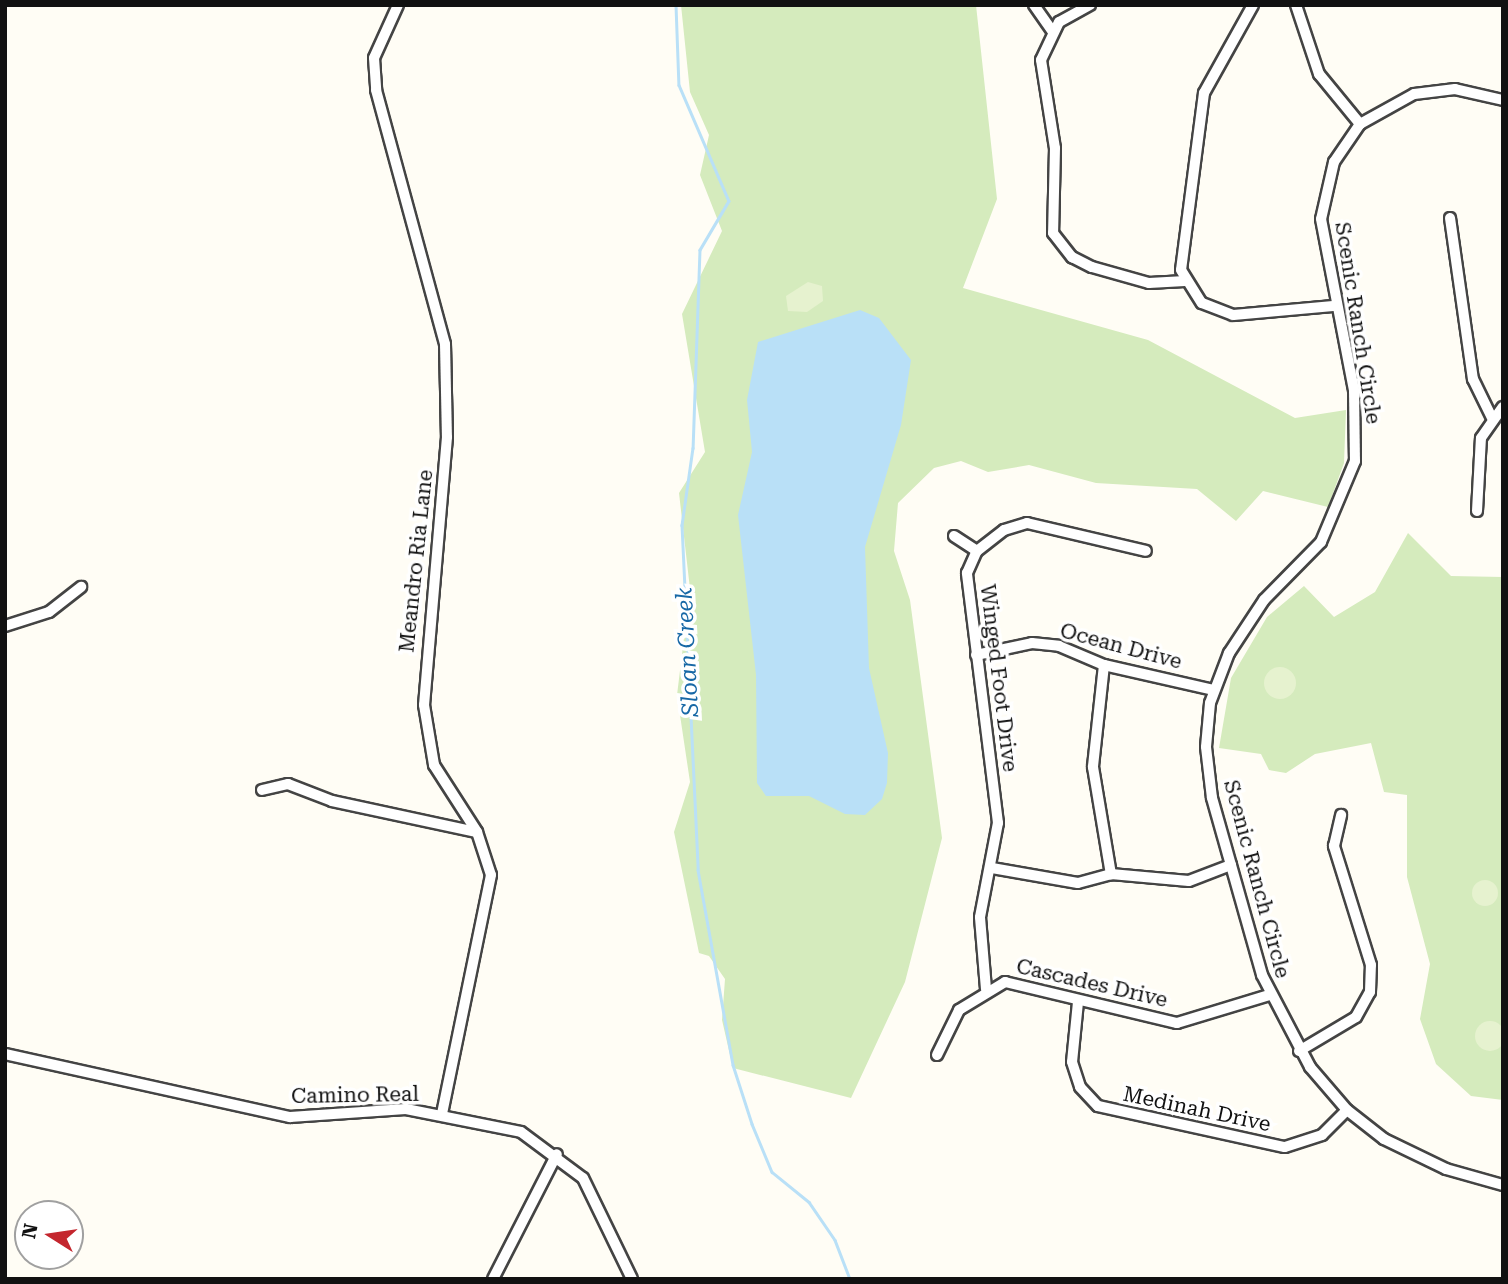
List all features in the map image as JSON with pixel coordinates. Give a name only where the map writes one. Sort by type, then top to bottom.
[{"type":"street","name":"Meandro Ria Lane","points":[[398,5],[374,58],[376,90],[445,344],[447,437],[424,705],[434,765],[477,832],[490,884],[442,1114]]},
{"type":"street","points":[[1034,5],[1052,31]]},
{"type":"street","points":[[1090,5],[1052,31],[1040,70],[1054,136],[1049,203],[1055,238],[1092,267],[1149,283],[1185,281]]},
{"type":"street","points":[[1253,5],[1204,93],[1181,245],[1185,281],[1202,303],[1233,315],[1334,306]]},
{"type":"street","points":[[1296,5],[1319,74],[1360,124]]},
{"type":"street","name":"Scenic Ranch Circle","points":[[1503,100],[1468,90],[1426,91],[1360,124],[1334,162],[1321,207],[1334,306],[1357,412],[1347,490],[1321,542],[1238,636],[1214,690],[1207,763],[1231,865],[1269,995],[1299,1051],[1346,1110],[1430,1163],[1503,1185]]},
{"type":"street","points":[[1450,218],[1472,379],[1492,418]]},
{"type":"street","points":[[1045,244],[1055,238]]},
{"type":"street","points":[[1477,511],[1479,450],[1492,418],[1503,407]]},
{"type":"street","points":[[954,536],[977,551],[1004,530],[1027,523],[1146,551]]},
{"type":"street","name":"Winged Foot Drive","points":[[977,551],[967,573],[966,605],[976,655],[998,823],[992,868],[980,916],[986,989]]},
{"type":"street","points":[[5,626],[49,612],[81,587]]},
{"type":"street","name":"Ocean Drive","points":[[976,655],[1032,643],[1059,646],[1104,665],[1214,690]]},
{"type":"street","points":[[1104,665],[1093,767],[1111,874]]},
{"type":"street","points":[[262,790],[288,784],[332,801],[477,832]]},
{"type":"street","points":[[1299,1051],[1356,1017],[1370,992],[1371,965],[1334,846],[1341,815]]},
{"type":"street","points":[[992,868],[1055,883],[1111,874],[1189,881],[1231,865]]},
{"type":"street","name":"Cascades Drive","points":[[937,1055],[958,1010],[986,989],[1005,982],[1077,1002],[1177,1023],[1269,995]]},
{"type":"street","name":"Medinah Drive","points":[[1077,1002],[1072,1062],[1080,1087],[1098,1106],[1285,1147],[1322,1135],[1346,1110]]},
{"type":"street","name":"Camino Real","points":[[5,1054],[290,1118],[398,1110],[442,1114],[521,1132],[557,1154],[583,1178],[632,1279]]},
{"type":"street","points":[[493,1279],[557,1154]]},
{"type":"green space","points":[[681,5],[976,5],[997,199],[963,288],[1148,340],[1295,418],[1346,410],[1344,463],[1328,507],[1263,491],[1236,521],[1197,489],[1096,483],[1029,465],[988,472],[961,461],[934,468],[898,503],[894,551],[910,600],[942,838],[905,982],[851,1098],[733,1068],[722,1020],[725,979],[709,956],[699,953],[674,832],[690,782],[677,695],[690,589],[679,493],[705,452],[682,314],[722,231],[700,175],[709,135],[690,92]]},
{"type":"green space","points":[[808,282],[822,286],[823,301],[807,312],[788,311],[786,296]]},
{"type":"green space","points":[[1408,533],[1451,576],[1503,577],[1503,1100],[1471,1096],[1436,1064],[1420,1019],[1430,964],[1407,877],[1407,795],[1384,792],[1371,743],[1315,754],[1286,773],[1269,770],[1261,754],[1219,748],[1231,678],[1267,617],[1304,586],[1334,617],[1375,592]]},
{"type":"green space","points":[[1280,667],[1291,672],[1296,683],[1291,694],[1280,699],[1269,694],[1264,683],[1269,672]]},
{"type":"green space","points":[[1485,880],[1494,884],[1498,893],[1494,902],[1485,906],[1476,902],[1472,893],[1476,884]]},
{"type":"green space","points":[[1490,1021],[1500,1026],[1505,1036],[1500,1046],[1490,1051],[1480,1046],[1475,1036],[1480,1026]]},
{"type":"water","points":[[860,310],[879,318],[911,360],[901,425],[865,547],[869,668],[888,753],[887,783],[882,799],[865,815],[845,814],[809,796],[766,796],[757,783],[756,675],[738,515],[752,452],[747,400],[758,342]]},
{"type":"waterway","name":"Sloan Creek","points":[[676,5],[679,85],[729,201],[700,250],[693,448],[682,525],[698,870],[733,1065],[752,1124],[772,1172],[809,1202],[835,1240],[850,1279]]}]
